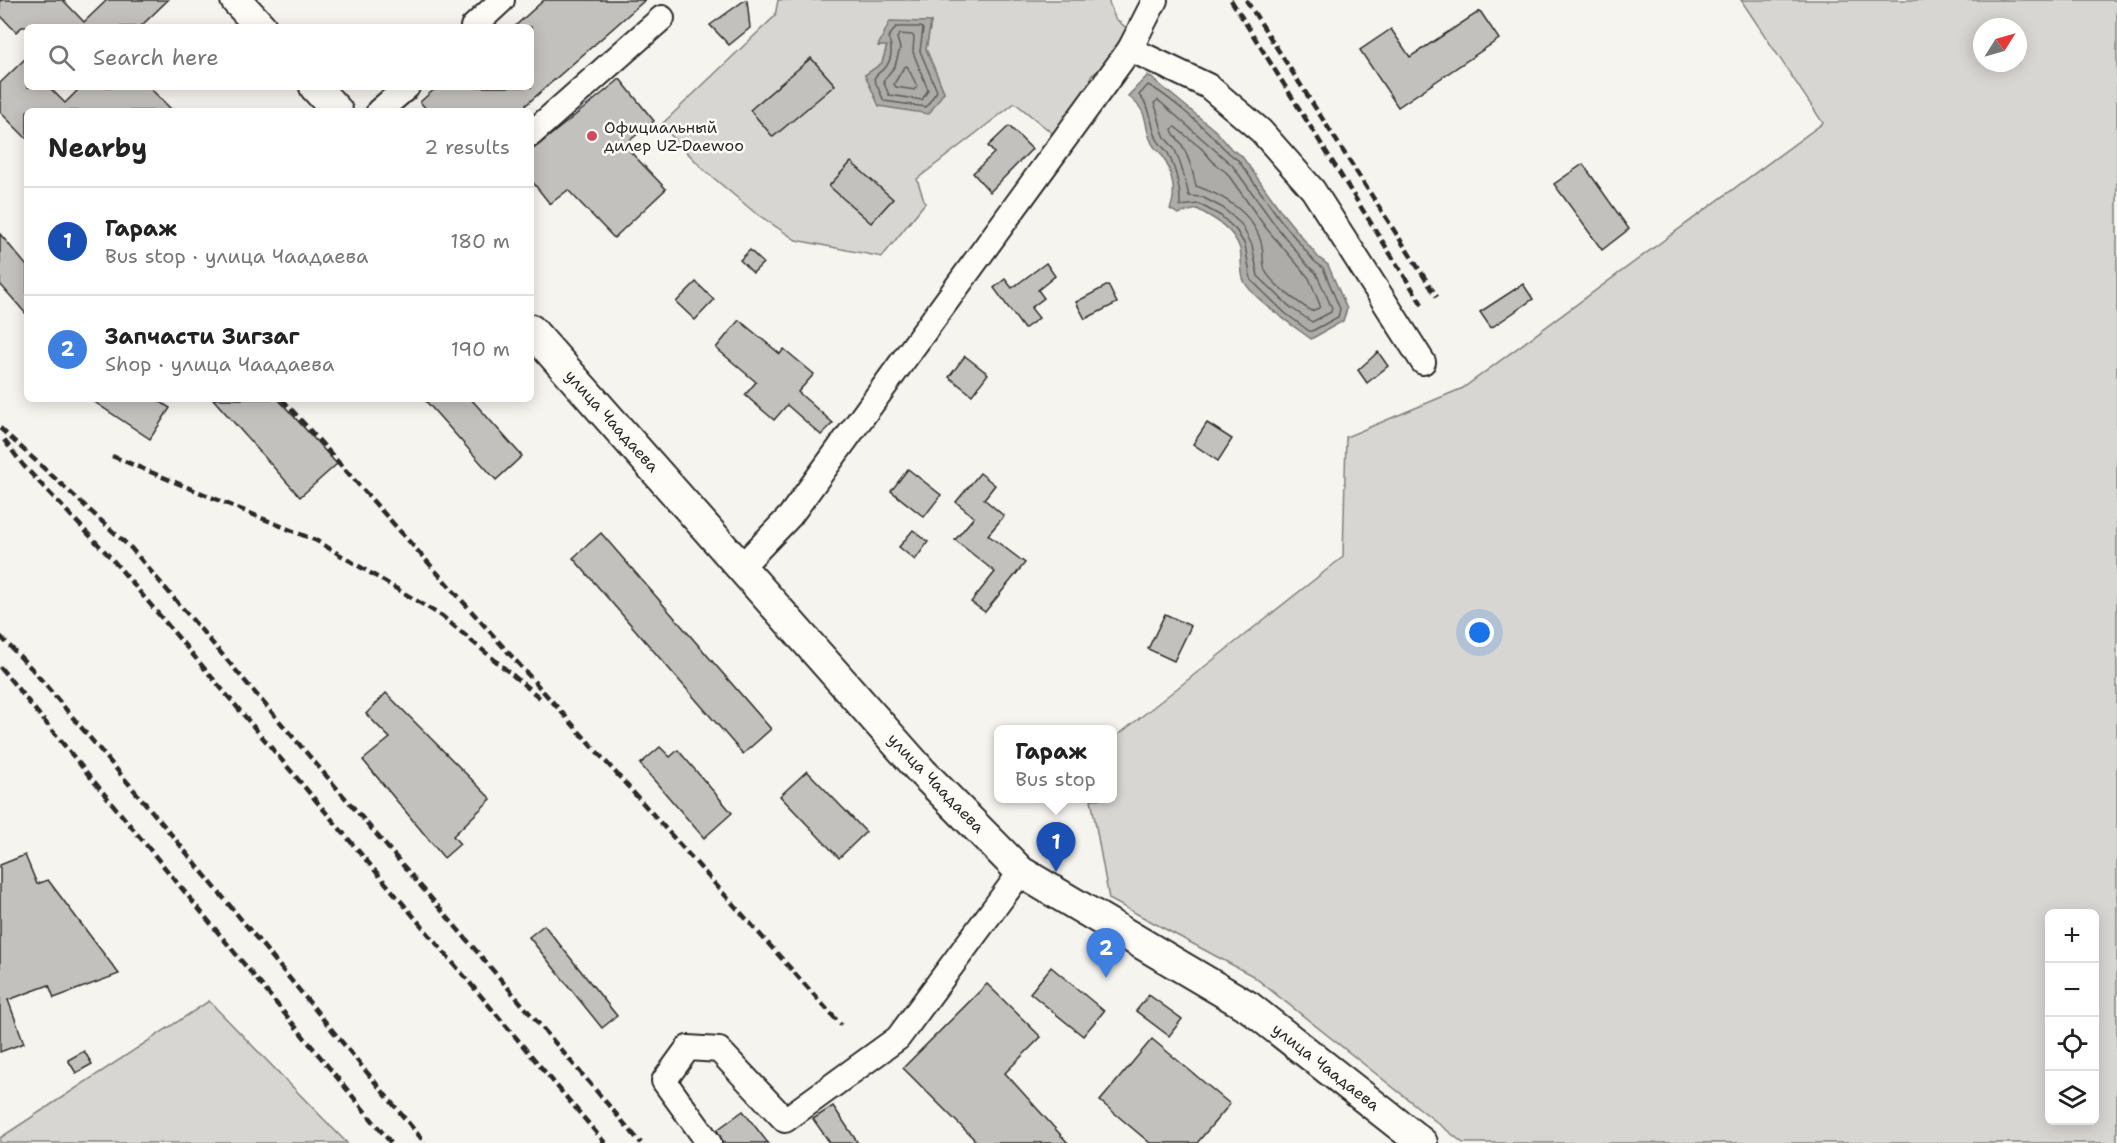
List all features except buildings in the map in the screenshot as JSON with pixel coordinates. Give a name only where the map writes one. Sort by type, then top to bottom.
[{"type":"main road","points":[[236,0],[258,24]]},
{"type":"main road","points":[[318,90],[334,108]]},
{"type":"main road","name":"улица Чаадаева","points":[[534,333],[922,772],[1022,872],[1249,1007],[1422,1143]]},
{"type":"street","points":[[476,24],[501,0]]},
{"type":"street","points":[[741,567],[790,516],[1130,50],[1155,0]]},
{"type":"street","points":[[534,131],[662,18]]},
{"type":"street","points":[[1130,50],[1208,86],[1262,131],[1313,190],[1423,362]]},
{"type":"street","points":[[382,108],[404,90]]},
{"type":"street","points":[[709,1143],[664,1082],[688,1048],[719,1050],[785,1120],[898,1038],[1022,872]]},
{"type":"shaded area","points":[[778,0],[1108,0],[1115,18],[1132,33],[1116,58],[1091,76],[1091,93],[1057,137],[1015,103],[917,179],[925,203],[882,257],[796,240],[754,212],[703,169],[661,125],[775,16]],"holes":[[[931,22],[926,49],[944,92],[865,75],[882,63],[887,45],[878,46]]]},
{"type":"shaded area","points":[[1741,0],[2117,0],[2117,1143],[1463,1143],[1253,976],[1109,899],[1092,803],[1117,803],[1117,736],[1343,557],[1346,437],[1463,388],[1823,123]]},
{"type":"shaded area","points":[[209,1001],[347,1143],[0,1143],[0,1138]]},
{"type":"water","points":[[890,21],[931,22],[926,49],[944,92],[929,114],[879,106],[865,75],[882,63],[887,46],[878,46]]},
{"type":"water","points":[[1148,75],[1217,132],[1232,150],[1241,155],[1283,214],[1318,257],[1328,265],[1347,309],[1343,321],[1311,339],[1274,312],[1249,288],[1243,277],[1240,249],[1228,230],[1197,209],[1178,214],[1170,209],[1173,189],[1168,168],[1150,138],[1141,109],[1128,96]]},
{"type":"railway","points":[[1231,0],[1423,306]]},
{"type":"railway","points":[[1246,0],[1437,297]]},
{"type":"railway","points":[[285,402],[841,1025]]},
{"type":"railway","points":[[0,428],[131,548],[641,1143]]},
{"type":"railway","points":[[4,440],[23,465],[112,559],[605,1143]]},
{"type":"railway","points":[[112,456],[317,541],[442,616],[540,698]]},
{"type":"railway","points":[[0,636],[32,669],[166,828],[425,1143]]},
{"type":"railway","points":[[0,667],[391,1143]]},
{"type":"place","name":"Официальный дилер UZ-Daewoo","points":[[592,136]]},
{"type":"place","name":"Гараж","points":[[1056,872]]},
{"type":"place","name":"Запчасти Зигзаг","points":[[1106,978]]}]
